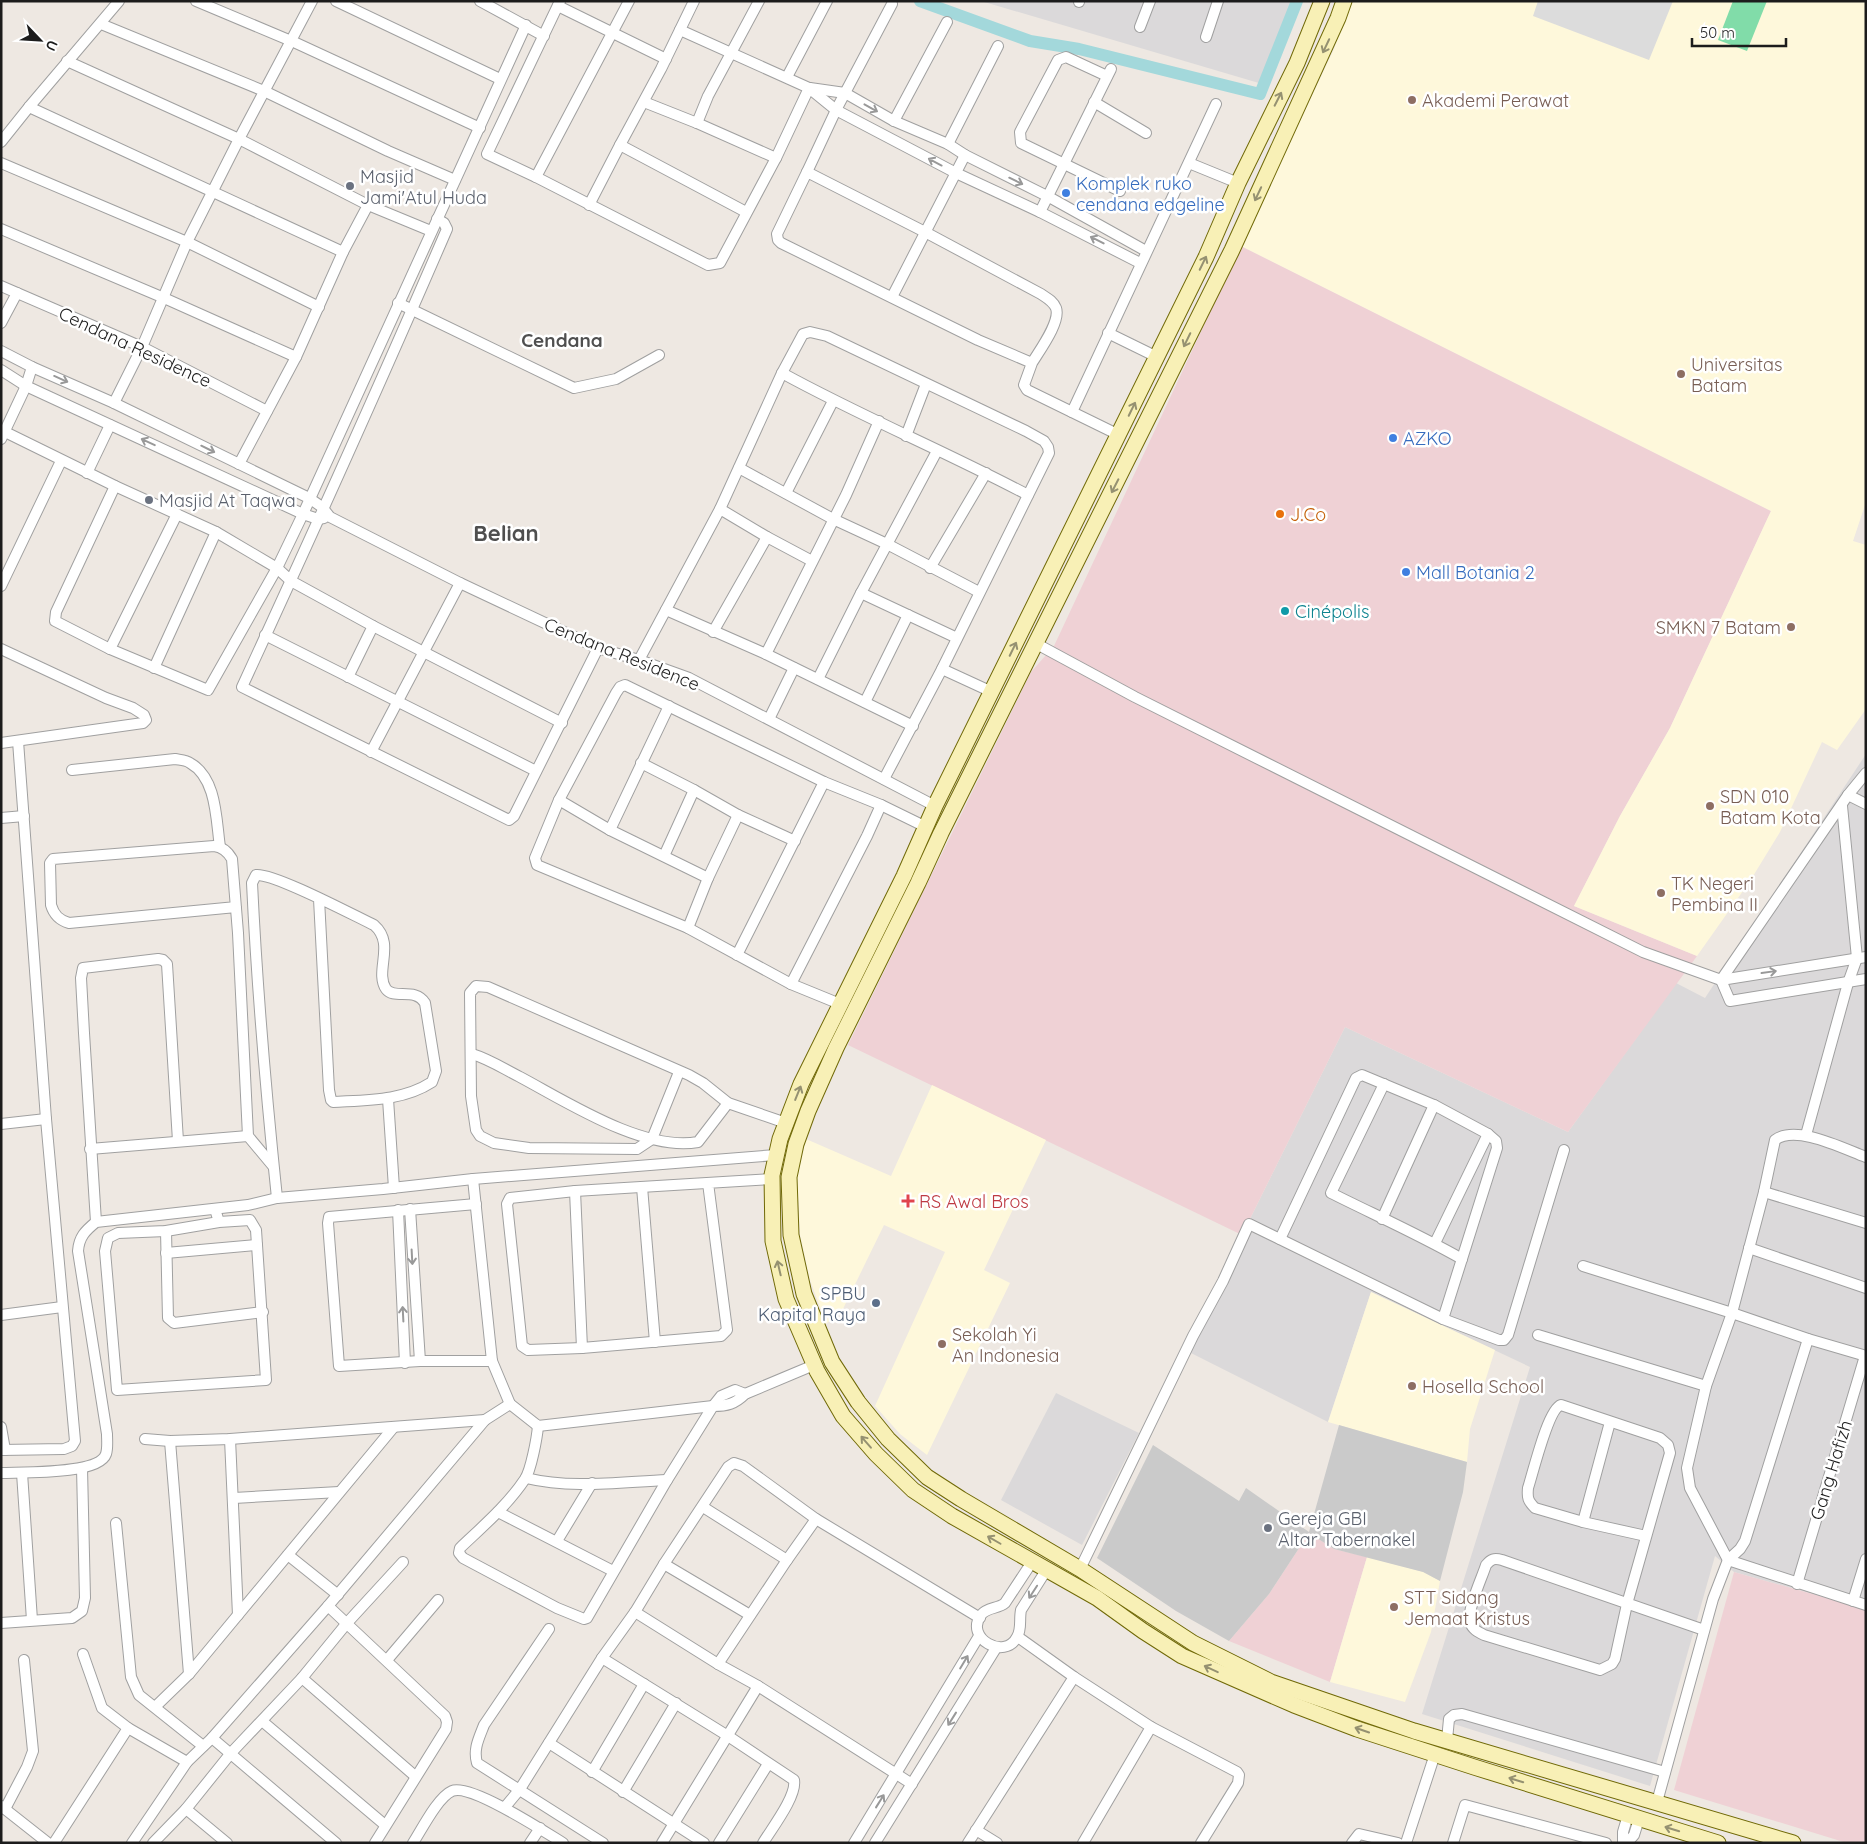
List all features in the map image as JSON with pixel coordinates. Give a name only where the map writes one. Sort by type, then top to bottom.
[{"type":"main road","points":[[1322,1],[1297,62],[1238,183],[1206,257],[801,1084],[776,1155],[772,1179],[773,1241],[786,1299],[814,1365],[843,1416],[876,1454],[913,1490],[952,1516],[1097,1598],[1182,1656],[1294,1705],[1365,1732],[1718,1843]]},
{"type":"main road","points":[[1344,1],[1228,259],[1035,642],[846,1026],[808,1111],[796,1144],[788,1177],[791,1236],[804,1294],[832,1362],[858,1402],[888,1438],[927,1477],[1080,1569],[1193,1643],[1271,1682],[1414,1731],[1792,1843]]},
{"type":"main road","points":[[1268,123],[1286,131]]},
{"type":"main road","points":[[904,876],[918,883]]},
{"type":"main road","points":[[952,1516],[961,1499]]},
{"type":"street","points":[[1,142],[119,1]]},
{"type":"street","points":[[196,1],[291,41],[480,128]]},
{"type":"street","points":[[114,403],[142,347],[187,242],[312,1]]},
{"type":"street","points":[[336,1],[500,78]]},
{"type":"street","points":[[480,1],[496,5],[544,36]]},
{"type":"street","points":[[536,177],[629,1]]},
{"type":"street","points":[[589,205],[644,102],[694,1]]},
{"type":"street","points":[[697,123],[730,52],[759,1]]},
{"type":"street","points":[[787,78],[827,1]]},
{"type":"street","points":[[1140,27],[1150,1]]},
{"type":"street","points":[[1206,37],[1218,1]]},
{"type":"street","points":[[666,59],[559,4],[487,154],[708,265],[720,263],[776,158],[809,88]]},
{"type":"street","points":[[892,4],[836,110],[782,222],[777,234],[778,240],[790,249],[978,340],[1032,363]]},
{"type":"street","points":[[894,121],[947,22]]},
{"type":"street","points":[[101,24],[264,91],[388,151],[455,180]]},
{"type":"street","points":[[114,486],[54,618],[57,623],[110,649],[208,690],[276,568],[303,514],[431,231],[480,128],[500,78],[526,25]]},
{"type":"street","points":[[680,30],[809,88],[836,110],[956,173],[1040,212],[1140,263]]},
{"type":"street","points":[[948,144],[998,46]]},
{"type":"street","points":[[1040,212],[1049,197],[1064,164],[1109,72],[1066,56],[1061,57],[1020,132],[1021,143],[1064,164],[1120,191]]},
{"type":"street","points":[[67,61],[239,139],[368,205],[431,231]]},
{"type":"street","points":[[809,88],[845,93],[894,121],[948,144],[964,155],[1049,197],[1146,251]]},
{"type":"street","points":[[644,102],[776,158]]},
{"type":"street","points":[[1094,102],[1146,133]]},
{"type":"street","points":[[1072,412],[1140,263],[1216,104]]},
{"type":"street","points":[[29,107],[213,190],[343,252]]},
{"type":"street","points":[[620,145],[746,212]]},
{"type":"street","points":[[892,297],[964,155]]},
{"type":"street","points":[[1,163],[187,242],[319,307]]},
{"type":"street","points":[[1189,163],[1238,183]]},
{"type":"street","points":[[807,172],[926,232],[1053,302],[1057,313],[1054,325],[1032,363],[1024,385],[1027,390],[1118,435]]},
{"type":"street","points":[[239,464],[296,357],[343,252],[368,205]]},
{"type":"street","points":[[437,219],[444,223],[447,228],[412,310],[322,507],[291,581],[242,686],[506,820],[514,816],[598,648]]},
{"type":"street","points":[[1,229],[164,298],[296,357]]},
{"type":"street","name":"Cendana Residence","points":[[1,286],[142,347],[267,411]]},
{"type":"street","points":[[1,323],[16,292]]},
{"type":"street","points":[[398,303],[574,388],[616,379],[659,355]]},
{"type":"street","points":[[639,660],[720,509],[782,373],[803,334],[810,332],[826,336],[1026,431],[1044,441],[1048,447],[1048,453],[942,669],[884,779]]},
{"type":"street","points":[[1108,333],[1157,357]]},
{"type":"street","name":"Cendana Residence","points":[[1,351],[32,367],[114,403],[309,498],[322,507],[330,518],[460,583],[598,648],[689,678],[936,806]]},
{"type":"street","points":[[32,367],[26,386],[3,433],[216,532],[276,568],[291,581],[373,626],[562,723]]},
{"type":"street","points":[[1,370],[26,386],[303,514],[318,519],[330,518]]},
{"type":"street","points":[[782,373],[833,401],[879,421],[1028,495]]},
{"type":"street","points":[[906,436],[926,384]]},
{"type":"street","points":[[786,493],[833,401]]},
{"type":"street","points":[[766,654],[846,495],[879,421]]},
{"type":"street","points":[[87,473],[110,425]]},
{"type":"street","points":[[818,679],[861,593],[937,451]]},
{"type":"street","points":[[1,586],[61,460]]},
{"type":"street","points":[[739,468],[833,519],[887,544],[979,592]]},
{"type":"street","points":[[930,568],[986,473]]},
{"type":"street","points":[[720,509],[812,561]]},
{"type":"street","points":[[110,649],[177,514]]},
{"type":"street","points":[[154,668],[216,532]]},
{"type":"street","points":[[713,632],[767,537]]},
{"type":"street","points":[[371,752],[460,583]]},
{"type":"street","points":[[861,593],[957,638]]},
{"type":"street","points":[[666,610],[766,654],[913,726]]},
{"type":"street","points":[[865,702],[908,615]]},
{"type":"street","points":[[348,677],[373,626]]},
{"type":"street","points":[[266,635],[536,770]]},
{"type":"street","points":[[1035,642],[1135,697],[1643,952],[1721,980],[1862,958]]},
{"type":"street","points":[[1,649],[106,698],[133,708],[144,715],[146,720],[144,723],[1,743]]},
{"type":"street","points":[[769,719],[794,668]]},
{"type":"street","points":[[942,669],[992,692]]},
{"type":"street","points":[[840,1004],[791,984],[688,928],[536,865],[535,858],[559,800],[620,686],[627,686],[824,782],[881,805],[926,827]]},
{"type":"street","points":[[610,830],[669,706]]},
{"type":"street","points":[[1,1426],[3,1450],[64,1449],[72,1446],[75,1441],[46,1119],[18,741]]},
{"type":"street","points":[[72,770],[175,759],[189,762],[205,776],[212,795],[220,847]]},
{"type":"street","points":[[641,763],[738,815],[795,841]]},
{"type":"street","points":[[1721,980],[1848,795],[1866,773]]},
{"type":"street","points":[[737,955],[824,782]]},
{"type":"street","points":[[664,856],[694,790]]},
{"type":"street","points":[[1848,795],[1866,804]]},
{"type":"street","points":[[559,800],[610,830],[708,878]]},
{"type":"street","points":[[791,984],[881,805]]},
{"type":"street","points":[[1806,1135],[1848,982],[1862,958],[1842,806]]},
{"type":"street","points":[[688,928],[708,878],[738,815]]},
{"type":"street","points":[[1,818],[24,816]]},
{"type":"street","points":[[236,907],[69,923],[62,921],[57,916],[51,904],[50,863],[53,859],[214,846],[220,847],[229,853],[232,859],[236,907],[248,1136],[274,1167]]},
{"type":"street","points":[[277,1198],[260,1015],[252,883],[256,875],[271,876],[374,925],[381,931],[384,938],[384,982],[386,989],[390,992],[416,994],[422,998],[425,1003],[436,1071],[432,1082],[420,1090],[388,1099],[333,1102],[331,1100],[319,899]]},
{"type":"street","points":[[96,1222],[82,996],[83,968],[158,959],[164,960],[167,964],[178,1141]]},
{"type":"street","points":[[1721,980],[1730,1001],[1866,979]]},
{"type":"street","points":[[679,1072],[652,1139],[637,1149],[529,1148],[494,1144],[480,1136],[476,1130],[471,1096],[472,1054],[469,998],[473,987],[488,987],[679,1072],[703,1083],[728,1103],[786,1123]]},
{"type":"street","points":[[472,1054],[489,1061],[575,1107],[631,1133],[652,1139],[679,1144],[698,1142],[728,1103]]},
{"type":"street","points":[[1280,1239],[1356,1078],[1362,1074],[1434,1105],[1488,1134],[1496,1141],[1497,1148],[1443,1319]]},
{"type":"street","points":[[1384,1084],[1332,1193],[1382,1219],[1435,1243],[1462,1259]]},
{"type":"street","points":[[388,1099],[394,1188]]},
{"type":"street","points":[[1382,1219],[1434,1105]]},
{"type":"street","points":[[1,1124],[46,1119]]},
{"type":"street","points":[[1435,1243],[1488,1134]]},
{"type":"street","points":[[1866,1157],[1806,1135],[1786,1136],[1775,1140],[1764,1192],[1732,1313],[1706,1386],[1691,1443],[1687,1468],[1690,1488],[1728,1560],[1866,1605]]},
{"type":"street","points":[[90,1149],[248,1136]]},
{"type":"street","points":[[1080,1569],[1193,1336],[1223,1281],[1249,1224],[1443,1319],[1499,1340],[1504,1340],[1508,1335],[1564,1150]]},
{"type":"street","points":[[1,1473],[82,1468],[101,1461],[106,1455],[108,1444],[78,1250],[83,1234],[96,1222],[248,1205],[277,1198],[473,1179],[776,1155]]},
{"type":"street","points":[[473,1179],[492,1361],[510,1404],[538,1426],[724,1406],[737,1403],[745,1394],[814,1365]]},
{"type":"street","points":[[708,1183],[727,1330],[721,1336],[582,1348],[528,1350],[521,1345],[507,1204],[510,1198],[575,1191],[772,1179]]},
{"type":"street","points":[[642,1187],[655,1342]]},
{"type":"street","points":[[575,1191],[582,1348]]},
{"type":"street","points":[[1764,1192],[1866,1223]]},
{"type":"street","points":[[476,1204],[331,1215],[328,1223],[339,1366],[420,1361],[492,1361]]},
{"type":"street","points":[[215,1209],[219,1222]]},
{"type":"street","points":[[410,1209],[420,1361]]},
{"type":"street","points":[[398,1210],[405,1363]]},
{"type":"street","points":[[250,1220],[256,1230],[263,1312],[266,1380],[116,1390],[106,1244],[108,1238],[118,1233],[166,1231],[219,1222],[250,1220]]},
{"type":"street","points":[[166,1231],[168,1318],[172,1322],[263,1312]]},
{"type":"street","points":[[166,1254],[257,1245]]},
{"type":"street","points":[[1749,1248],[1866,1288]]},
{"type":"street","points":[[1583,1266],[1866,1356]]},
{"type":"street","points":[[1,1315],[62,1307]]},
{"type":"street","points":[[1538,1335],[1706,1386]]},
{"type":"street","points":[[1657,1802],[1713,1599],[1728,1560],[1740,1549],[1745,1541],[1808,1339]]},
{"type":"street","name":"Gang Hafizh","points":[[1798,1584],[1866,1356]]},
{"type":"street","points":[[132,1843],[187,1762],[212,1738],[338,1595],[485,1420],[510,1404]]},
{"type":"street","points":[[1646,1536],[1583,1522],[1536,1508],[1529,1502],[1527,1496],[1528,1488],[1550,1418],[1557,1406],[1561,1405],[1660,1438],[1668,1445],[1670,1452],[1627,1604],[1615,1659],[1612,1664],[1600,1670],[1484,1635],[1473,1628],[1470,1621],[1471,1610],[1486,1565],[1495,1558],[1627,1604],[1704,1630]]},
{"type":"street","points":[[538,1426],[526,1478],[498,1512],[460,1548],[460,1555],[557,1608],[586,1619],[667,1480],[713,1406]]},
{"type":"street","points":[[145,1439],[170,1441],[230,1439],[485,1420]]},
{"type":"street","points":[[1583,1522],[1610,1422]]},
{"type":"street","points":[[155,1707],[188,1674],[393,1428]]},
{"type":"street","points":[[230,1439],[238,1615]]},
{"type":"street","points":[[170,1441],[188,1674]]},
{"type":"street","points":[[505,1807],[520,1789],[602,1658],[635,1612],[664,1564],[728,1468],[734,1463],[743,1466],[816,1519],[980,1618]]},
{"type":"street","points":[[1,1623],[72,1618],[77,1616],[84,1606],[82,1468]]},
{"type":"street","points":[[22,1473],[32,1620]]},
{"type":"street","points":[[526,1478],[545,1482],[592,1483],[667,1480]]},
{"type":"street","points":[[557,1541],[592,1483]]},
{"type":"street","points":[[234,1498],[339,1492]]},
{"type":"street","points":[[703,1507],[787,1560]]},
{"type":"street","points":[[498,1512],[613,1571]]},
{"type":"street","points":[[718,1664],[816,1519]]},
{"type":"street","points":[[116,1523],[132,1677],[138,1695],[203,1746]]},
{"type":"street","points":[[288,1555],[338,1595]]},
{"type":"street","points":[[1853,1601],[1866,1559]]},
{"type":"street","points":[[155,1842],[186,1809],[231,1753],[302,1678],[347,1623],[403,1562]]},
{"type":"street","points":[[1032,1562],[1005,1602],[1001,1606],[987,1610],[980,1618],[977,1627],[979,1636],[986,1644],[996,1648],[1009,1645],[1018,1637],[1021,1610],[1048,1569]]},
{"type":"street","points":[[664,1564],[750,1615]]},
{"type":"street","points":[[387,1660],[438,1600]]},
{"type":"street","points":[[328,1606],[445,1716],[448,1722],[446,1729],[375,1843]]},
{"type":"street","points":[[635,1612],[718,1664],[758,1686],[912,1784]]},
{"type":"street","points":[[550,1629],[484,1725],[476,1748],[477,1763],[603,1843]]},
{"type":"street","points":[[854,1843],[897,1775],[979,1636]]},
{"type":"street","points":[[1018,1637],[1074,1677],[1151,1727],[1234,1768],[1239,1775],[1238,1784],[1201,1843]]},
{"type":"street","points":[[875,1843],[996,1648]]},
{"type":"street","points":[[83,1654],[102,1708],[128,1728],[187,1762]]},
{"type":"street","points":[[602,1658],[728,1736],[794,1780],[795,1787],[791,1796],[763,1843]]},
{"type":"street","points":[[24,1660],[33,1751],[27,1767],[3,1807],[48,1843]]},
{"type":"street","points":[[968,1843],[1074,1677]]},
{"type":"street","points":[[302,1678],[415,1776]]},
{"type":"street","points":[[592,1772],[644,1684]]},
{"type":"street","points":[[662,1843],[758,1686]]},
{"type":"street","points":[[623,1792],[676,1703]]},
{"type":"street","points":[[1446,1740],[1449,1719],[1454,1715],[1462,1714],[1666,1772]]},
{"type":"street","points":[[262,1721],[385,1825]]},
{"type":"street","points":[[1083,1843],[1151,1727]]},
{"type":"street","points":[[54,1843],[128,1728]]},
{"type":"street","points":[[212,1738],[336,1843]]},
{"type":"street","points":[[549,1743],[704,1843]]},
{"type":"street","points":[[1406,1843],[1435,1754]]},
{"type":"street","points":[[719,1843],[768,1764]]},
{"type":"street","points":[[413,1843],[441,1800],[453,1790],[462,1790],[505,1807],[563,1843]]},
{"type":"street","points":[[1453,1843],[1465,1805],[1606,1843]]},
{"type":"street","points":[[186,1809],[227,1843]]},
{"type":"street","points":[[1623,1843],[1623,1832],[1633,1817]]},
{"type":"street","points":[[1627,1843],[1634,1835],[1633,1817]]},
{"type":"street","points":[[530,1843],[540,1828]]},
{"type":"street","points":[[976,1830],[997,1843]]},
{"type":"street","points":[[1352,1843],[1359,1834],[1398,1843]]},
{"type":"shaded area","points":[[981,1],[1299,1],[1269,86]]},
{"type":"shaded area","name":"Universitas Batam","points":[[1350,1],[1866,1],[1866,502],[1853,541],[1866,545],[1866,709],[1837,750],[1822,742],[1780,832],[1750,881],[1697,956],[1574,906],[1620,816],[1670,728],[1771,511],[1241,246],[1334,49]]},
{"type":"shaded area","points":[[1538,1],[1673,1],[1649,60],[1533,16]]},
{"type":"shaded area","points":[[1241,246],[1771,511],[1670,728],[1620,816],[1574,906],[1697,956],[1568,1132],[1345,1027],[1242,1235],[848,1045],[1031,672],[1054,646]]},
{"type":"shaded area","points":[[1866,754],[1866,1609],[1734,1572],[1715,1556],[1650,1786],[1422,1714],[1530,1367],[1371,1292],[1328,1422],[1183,1349],[1345,1027],[1568,1132],[1676,983],[1705,998]]},
{"type":"shaded area","name":"RS Awal Bros","points":[[932,1085],[1046,1140],[984,1270],[1010,1283],[927,1455],[900,1434],[875,1406],[945,1252],[884,1225],[843,1309],[826,1324],[810,1280],[800,1235],[797,1178],[806,1139],[891,1176]]},
{"type":"shaded area","name":"Hosella School","points":[[1371,1292],[1495,1350],[1470,1429],[1467,1462],[1328,1422]]},
{"type":"shaded area","points":[[1056,1393],[1139,1433],[1082,1545],[1001,1500]]},
{"type":"shaded area","points":[[1339,1425],[1467,1462],[1463,1492],[1440,1581],[1423,1572],[1334,1549],[1309,1533],[1269,1594],[1229,1641],[1176,1611],[1097,1558],[1153,1445],[1239,1501],[1246,1488],[1309,1532]]},
{"type":"shaded area","points":[[1309,1533],[1334,1549],[1367,1557],[1330,1682],[1229,1641],[1269,1594]]},
{"type":"shaded area","name":"STT Sidang Jemaat Kristus","points":[[1367,1557],[1424,1572],[1440,1581],[1431,1632],[1405,1702],[1330,1682]]},
{"type":"shaded area","points":[[1734,1572],[1866,1609],[1866,1843],[1847,1843],[1674,1790]]},
{"type":"green space","points":[[1733,1],[1767,1],[1747,51],[1718,40]]},
{"type":"waterway","points":[[920,1],[1030,41],[1079,49],[1260,94],[1297,1]]},
{"type":"place","name":"Akademi Perawat","points":[[1412,100]]},
{"type":"place","name":"Masjid Jami'Atul Huda","points":[[350,186]]},
{"type":"place","name":"Komplek ruko cendana edgeline","points":[[1066,193]]},
{"type":"place","name":"Universitas Batam","points":[[1681,374]]},
{"type":"place","name":"AZKO","points":[[1393,438]]},
{"type":"place","name":"Masjid At Taqwa","points":[[149,500]]},
{"type":"place","name":"J.Co","points":[[1280,514]]},
{"type":"place","name":"Mall Botania 2","points":[[1406,572]]},
{"type":"place","name":"Cinépolis","points":[[1285,611]]},
{"type":"place","name":"SMKN 7 Batam","points":[[1791,627]]},
{"type":"place","name":"SDN 010 Batam Kota","points":[[1710,806]]},
{"type":"place","name":"TK Negeri Pembina II","points":[[1661,893]]},
{"type":"place","name":"RS Awal Bros","points":[[908,1201]]},
{"type":"place","name":"SPBU Kapital Raya","points":[[876,1303]]},
{"type":"place","name":"Sekolah Yi An Indonesia","points":[[942,1344]]},
{"type":"place","name":"Hosella School","points":[[1412,1386]]},
{"type":"place","name":"Gereja GBI Altar Tabernakel","points":[[1268,1528]]},
{"type":"place","name":"STT Sidang Jemaat Kristus","points":[[1394,1607]]},
{"type":"district","name":"Cendana","points":[[562,340]]},
{"type":"district","name":"Belian","points":[[506,533]]}]
